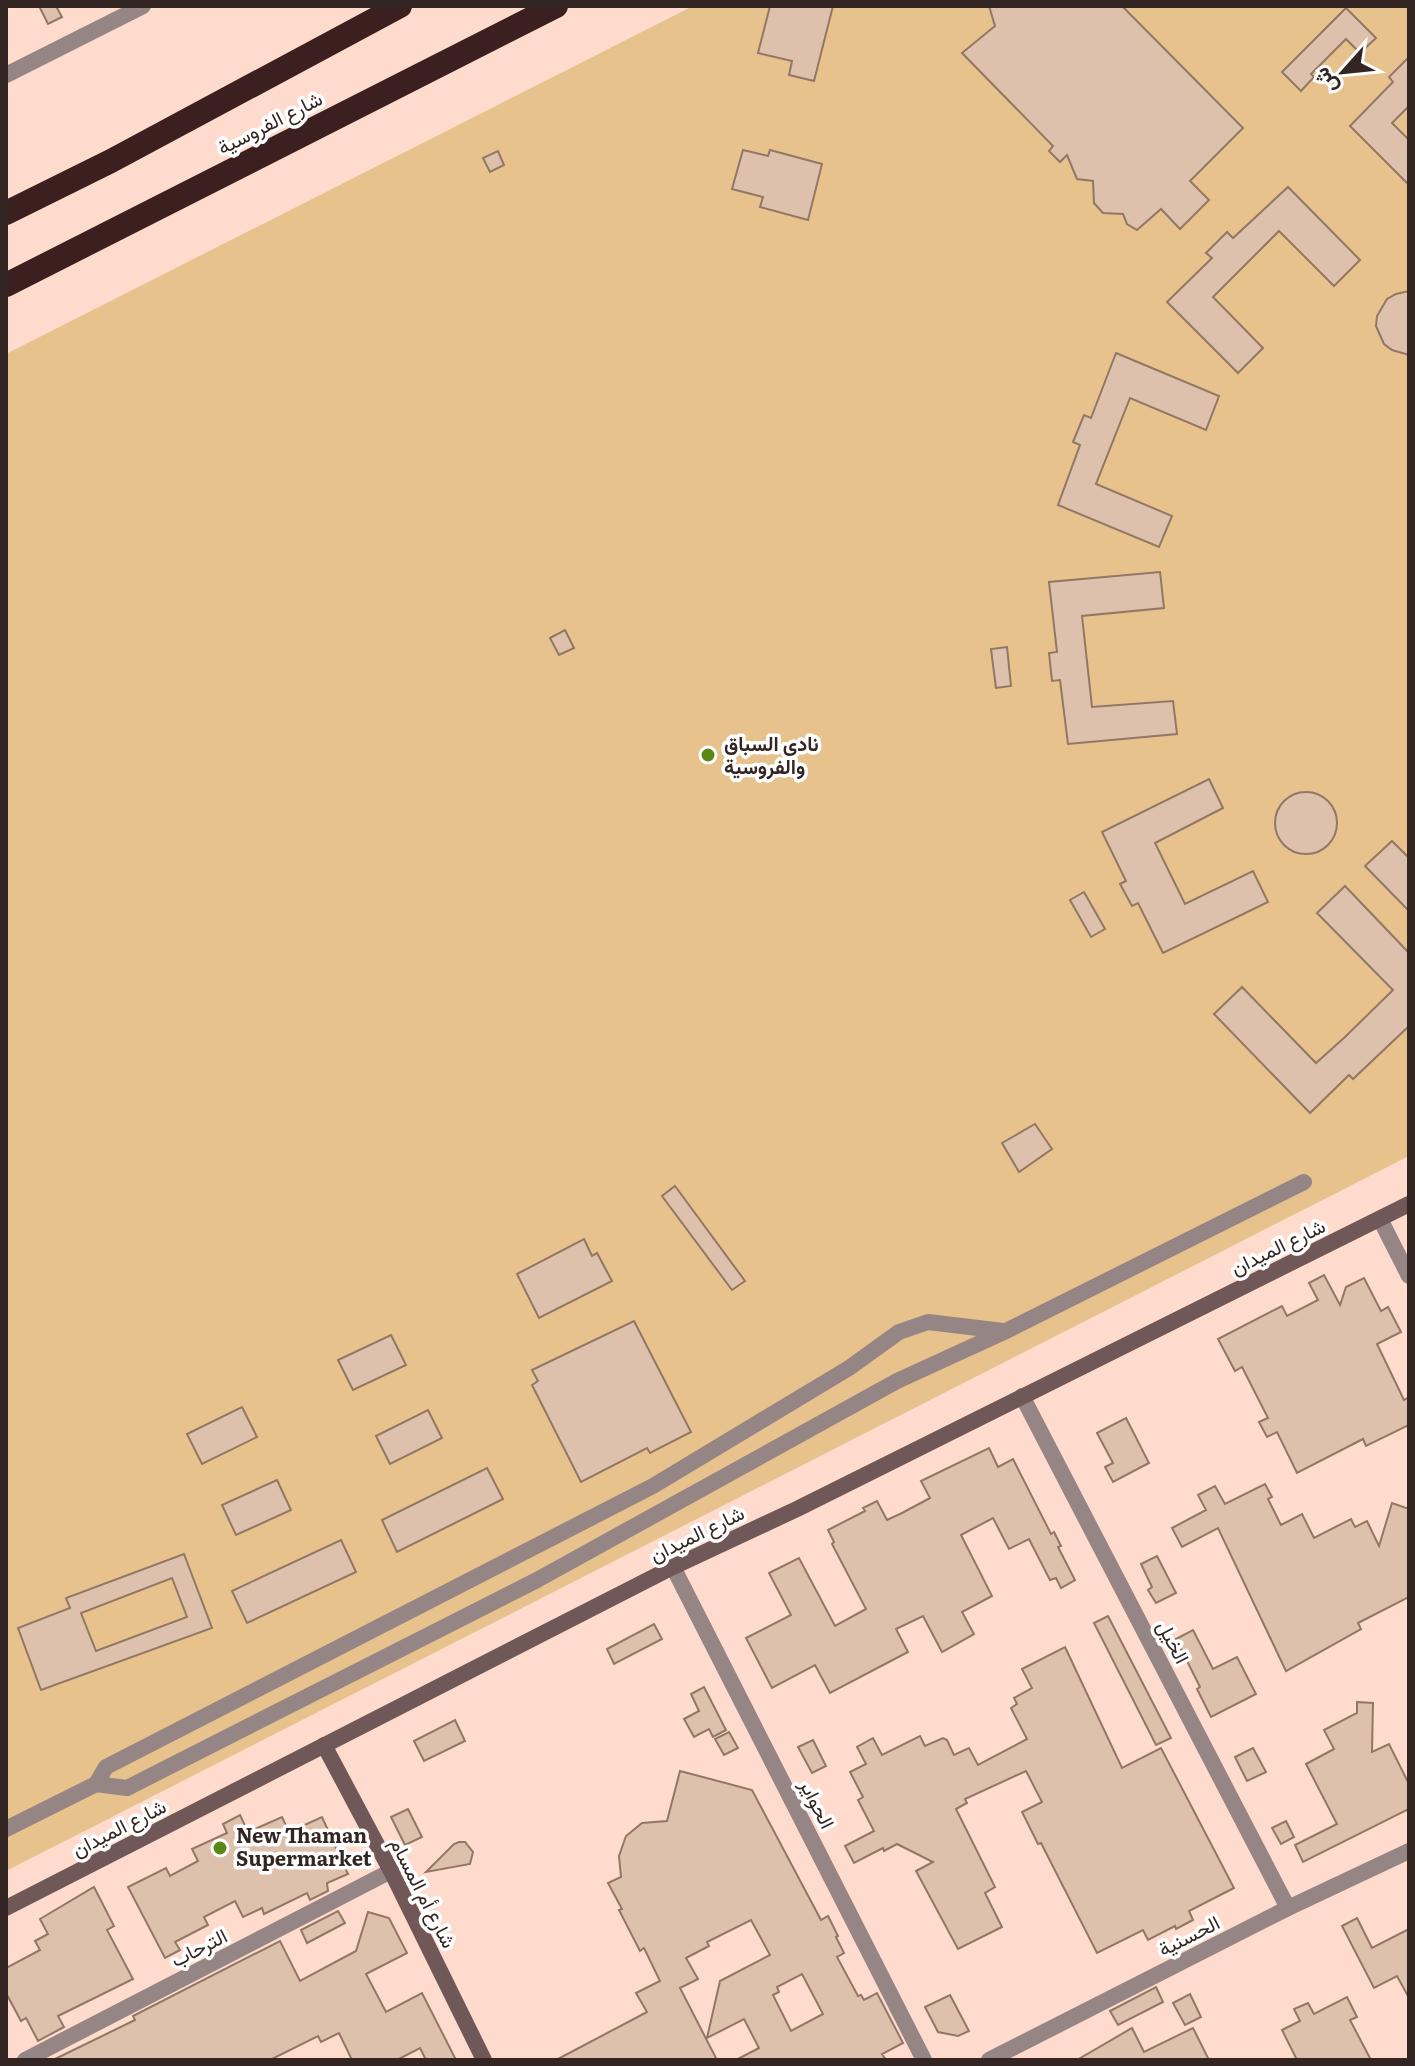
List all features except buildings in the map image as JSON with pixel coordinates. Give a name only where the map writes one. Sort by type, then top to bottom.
[{"type":"highway","name":"شارع الفروسية","points":[[6,213],[111,161],[400,6]]},
{"type":"highway","name":"شارع الفروسية","points":[[6,285],[556,6]]},
{"type":"street","points":[[6,75],[143,6]]},
{"type":"street","points":[[96,1784],[127,1788],[537,1580],[851,1404],[1004,1332],[1304,1182]]},
{"type":"street","name":"شارع الميدان","points":[[6,1908],[673,1567],[797,1509],[1409,1204]]},
{"type":"street","points":[[1380,1219],[1409,1276]]},
{"type":"street","points":[[6,1829],[96,1784],[106,1767],[653,1486],[849,1368],[899,1332],[928,1322],[1004,1332]]},
{"type":"street","name":"الخيل","points":[[1022,1396],[1288,1908]]},
{"type":"street","name":"الحواير","points":[[673,1567],[924,2060]]},
{"type":"street","name":"شارع أم المسام","points":[[324,1745],[391,1871],[484,2060]]},
{"type":"street","name":"الحسنية","points":[[989,2060],[1288,1908],[1409,1851]]},
{"type":"street","name":"الترحاب","points":[[25,2060],[391,1871]]},
{"type":"shaded area","name":"نادي السباق والفروسية","points":[[693,6],[1409,6],[1409,1156],[6,1871],[6,354]]},
{"type":"place","name":"نادي السباق والفروسية","points":[[708,755]]},
{"type":"place","name":"New Thaman Supermarket","points":[[220,1848]]}]
